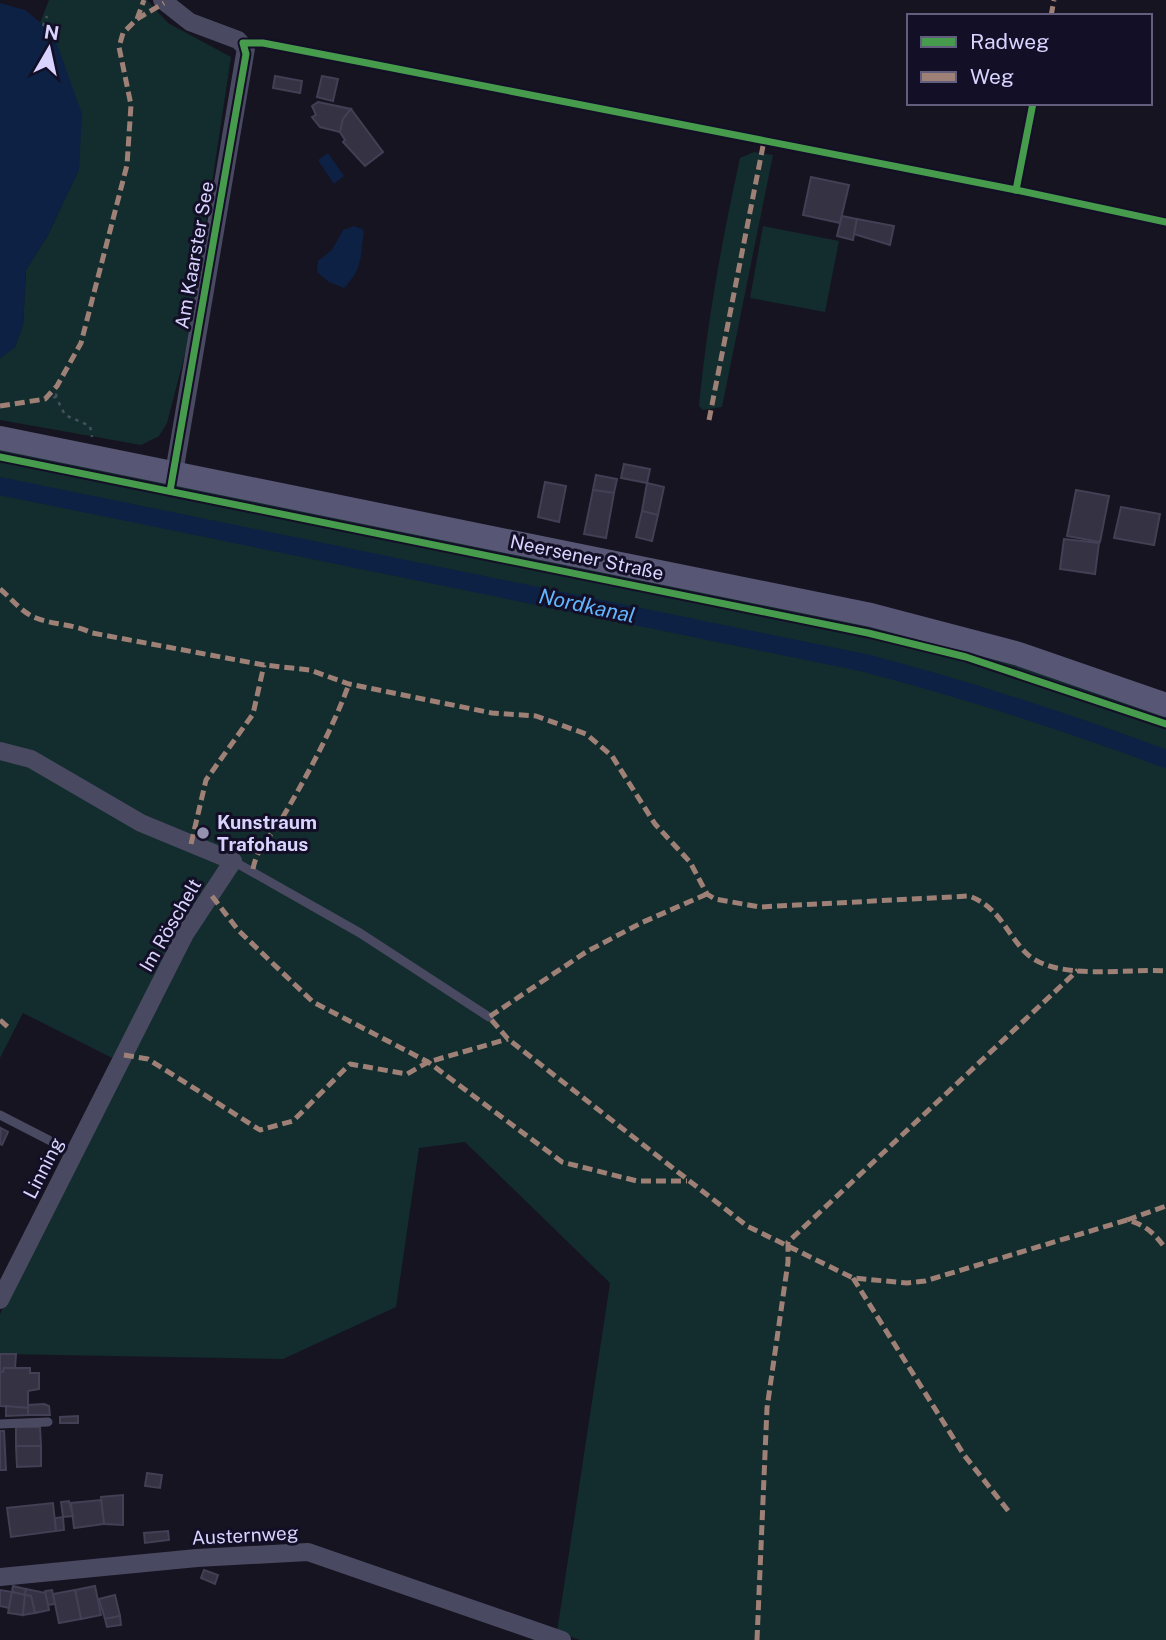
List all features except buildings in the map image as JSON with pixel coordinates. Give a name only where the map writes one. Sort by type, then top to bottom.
[{"type":"main road","name":"Neersener Straße","points":[[0,438],[871,615],[1018,654],[1166,705]]},
{"type":"street","name":"Am Kaarster See","points":[[162,0],[190,22],[243,43],[246,54],[174,472]]},
{"type":"street","points":[[0,751],[31,759],[141,823],[233,861]]},
{"type":"street","name":"Im Röschelt","points":[[124,1055],[185,934],[233,861]]},
{"type":"street","name":"Linning","points":[[0,1300],[124,1055]]},
{"type":"street","name":"Austernweg","points":[[0,1577],[197,1558],[308,1552],[562,1640]]},
{"type":"lane","points":[[233,861],[360,933],[489,1017]]},
{"type":"lane","points":[[0,1115],[74,1153]]},
{"type":"lane","points":[[0,1424],[48,1422]]},
{"type":"path","points":[[43,26],[47,16]]},
{"type":"path","points":[[57,386],[56,397],[65,415],[90,426],[92,456]]},
{"type":"path","points":[[45,398],[56,397]]},
{"type":"green space","points":[[49,0],[147,0],[168,23],[231,57],[188,342],[167,423],[159,436],[141,445],[0,420],[0,358],[15,347],[23,325],[26,270],[48,235],[79,169],[53,33],[40,23]]},
{"type":"green space","points":[[754,152],[773,155],[722,407],[703,410],[699,406],[706,343],[727,220],[740,158]]},
{"type":"green space","points":[[763,226],[839,241],[825,312],[750,298]]},
{"type":"green space","points":[[0,447],[871,624],[969,648],[1166,715],[1166,720],[967,654],[870,630],[0,454]]},
{"type":"green space","points":[[0,459],[869,635],[965,659],[1166,728],[1166,1640],[580,1640],[557,1632],[610,1283],[465,1142],[419,1148],[396,1307],[283,1359],[0,1354],[0,1314],[126,1065],[23,1013],[0,1058],[0,756],[28,764],[144,818],[0,746]]},
{"type":"water","points":[[0,3],[25,10],[53,33],[82,114],[79,169],[48,235],[26,270],[23,325],[15,347],[0,358]]},
{"type":"water","points":[[328,153],[344,176],[334,184],[318,160]]},
{"type":"water","points":[[354,226],[364,230],[361,254],[355,274],[344,288],[329,282],[317,272],[318,261],[332,250],[343,230]]},
{"type":"waterway","name":"Nordkanal","points":[[0,486],[865,663],[1017,707],[1166,759]]},
{"type":"marked path","points":[[0,406],[45,399],[57,386],[81,343],[127,165],[131,105],[119,47],[123,33],[137,19],[144,0]]},
{"type":"marked path","points":[[1051,14],[1054,0]]},
{"type":"marked path","points":[[137,19],[164,3]]},
{"type":"marked path","points":[[709,420],[764,141]]},
{"type":"marked path","points":[[0,589],[31,615],[92,633],[264,665],[310,670],[349,684],[492,713],[536,716],[586,734],[612,756],[655,824],[690,862],[707,894],[715,899],[760,907],[969,896],[988,906],[1025,952],[1038,961],[1054,967],[1091,972],[1166,971]]},
{"type":"marked path","points":[[191,844],[206,780],[253,714],[264,665]]},
{"type":"marked path","points":[[253,869],[262,847],[284,815],[320,751],[349,684]]},
{"type":"marked path","points":[[707,894],[641,923],[586,952],[489,1017],[508,1039],[747,1226],[853,1278],[907,1283],[925,1281],[1127,1220],[1149,1230],[1166,1249]]},
{"type":"marked path","points":[[212,896],[238,930],[313,1002],[428,1062],[562,1162],[637,1181],[687,1181]]},
{"type":"marked path","points":[[757,1640],[767,1408],[788,1262],[788,1242],[1078,970]]},
{"type":"marked path","points":[[0,1020],[10,1029]]},
{"type":"marked path","points":[[124,1055],[148,1059],[260,1130],[293,1121],[350,1064],[407,1074],[428,1062],[508,1039]]},
{"type":"marked path","points":[[1127,1220],[1166,1206]]},
{"type":"marked path","points":[[853,1278],[964,1455],[1010,1513]]},
{"type":"cycle path","points":[[170,491],[246,54],[243,43],[263,43],[367,63],[1016,190],[1166,222]]},
{"type":"cycle path","points":[[1016,190],[1033,105]]},
{"type":"cycle path","points":[[0,457],[868,633],[966,657],[1166,724]]},
{"type":"place","name":"Kunstraum Trafohaus","points":[[203,833]]}]
